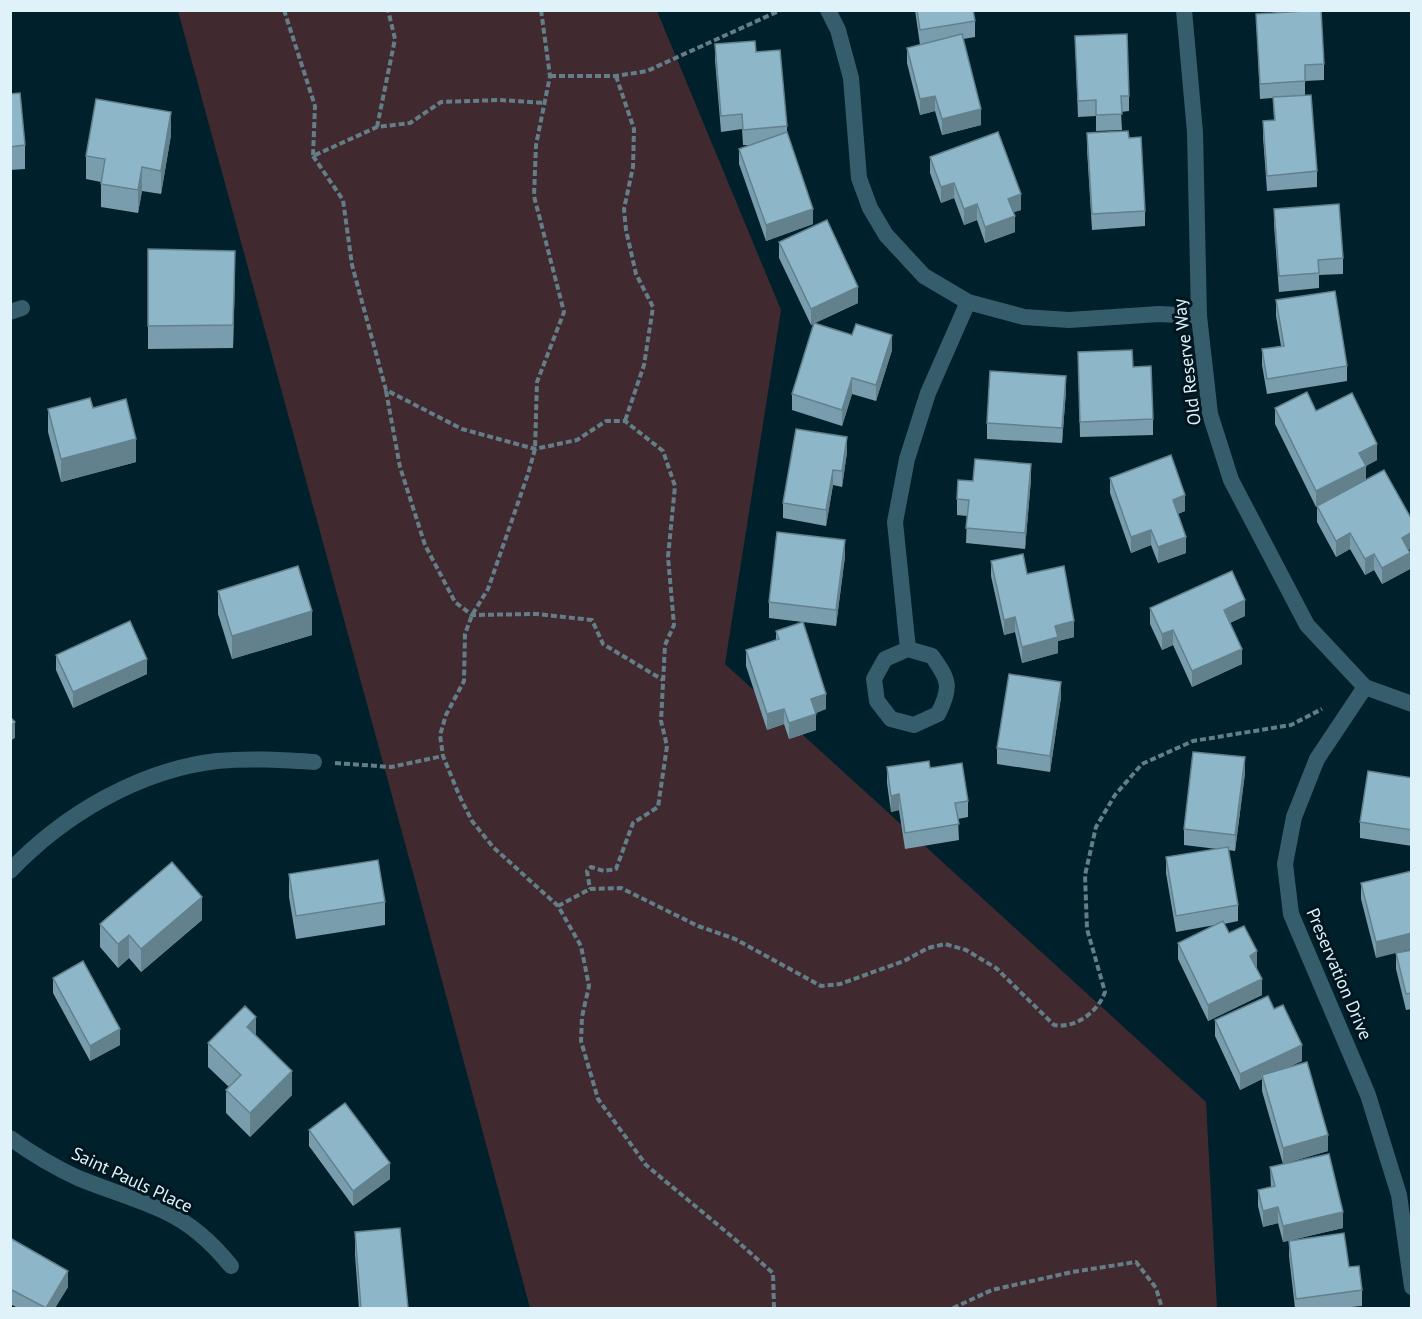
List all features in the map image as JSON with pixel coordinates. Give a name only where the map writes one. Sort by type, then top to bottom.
[{"type":"street","points":[[828,10],[838,30],[851,78],[859,178],[870,208],[886,235],[924,276],[968,302],[1024,317],[1069,320],[1159,314],[1199,316]]},
{"type":"street","name":"Old Reserve Way","points":[[1184,10],[1195,132],[1199,316],[1210,414],[1232,480],[1307,625],[1365,687],[1412,704]]},
{"type":"street","points":[[908,649],[895,522],[907,459],[928,393],[968,302]]},
{"type":"street","points":[[908,649],[932,656],[945,674],[947,696],[938,714],[914,725],[891,719],[877,701],[874,679],[885,659],[908,649]]},
{"type":"street","name":"Preservation Drive","points":[[1365,687],[1317,759],[1294,817],[1285,864],[1292,914],[1368,1095],[1399,1195],[1412,1287]]},
{"type":"street","points":[[10,872],[26,854],[97,802],[161,775],[194,765],[217,762],[260,759],[314,762]]},
{"type":"street","name":"Saint Pauls Place","points":[[10,1138],[76,1177],[168,1213],[198,1232],[219,1251],[231,1266]]},
{"type":"path","points":[[284,10],[315,106],[313,156],[343,200],[352,265],[386,390],[400,467],[425,545],[455,602],[472,615],[537,614],[592,620],[603,644],[663,680]]},
{"type":"path","points":[[377,127],[395,39],[388,10]]},
{"type":"path","points":[[541,10],[550,76],[536,145],[534,196],[564,312],[537,382],[535,449],[528,474],[488,589],[472,615],[465,634],[464,681],[446,714],[440,735],[443,756],[472,821],[493,847],[558,906],[581,946],[589,986],[582,1017],[581,1041],[598,1099],[646,1165],[773,1273],[774,1308]]},
{"type":"path","points":[[550,76],[616,76],[653,69],[781,10]]},
{"type":"path","points":[[616,76],[634,129],[633,167],[624,209],[626,230],[636,274],[653,307],[644,365],[626,420]]},
{"type":"path","points":[[313,156],[377,127],[410,123],[441,102],[500,100],[545,103]]},
{"type":"path","points":[[386,390],[462,429],[535,449],[577,440],[606,421],[626,420],[663,451],[675,486],[668,557],[674,626],[665,645],[661,721],[667,746],[658,807],[633,823],[616,869],[604,871],[591,867],[587,871],[590,889]]},
{"type":"path","points":[[558,906],[590,889],[621,888],[698,926],[735,939],[820,986],[840,984],[904,961],[928,948],[945,944],[966,950],[996,968],[1054,1025],[1071,1024],[1089,1014],[1101,1002],[1105,992],[1087,929],[1085,875],[1096,827],[1115,795],[1142,764],[1193,741],[1291,725],[1323,709]]},
{"type":"path","points":[[314,762],[391,767],[443,756]]},
{"type":"path","points":[[953,1308],[992,1290],[1072,1272],[1136,1262],[1156,1288],[1162,1308]]},
{"type":"shaded area","points":[[178,11],[657,11],[781,310],[725,664],[1206,1102],[1217,1308],[530,1308]]},
{"type":"building","points":[[917,10],[973,10],[975,21],[920,30]]},
{"type":"building","points":[[1321,10],[1324,64],[1305,65],[1305,81],[1260,84],[1256,14]]},
{"type":"building","points":[[962,34],[981,109],[942,119],[935,96],[920,99],[907,48]]},
{"type":"building","points":[[1127,34],[1129,96],[1121,96],[1122,114],[1096,115],[1096,100],[1078,101],[1075,36]]},
{"type":"building","points":[[755,41],[756,52],[780,50],[787,126],[743,130],[742,114],[721,116],[715,44]]},
{"type":"building","points":[[20,93],[25,145],[10,147],[10,94]]},
{"type":"building","points":[[1311,95],[1317,171],[1267,176],[1263,121],[1275,120],[1273,97]]},
{"type":"building","points":[[96,99],[171,112],[161,171],[142,167],[138,190],[101,184],[105,159],[86,156]]},
{"type":"building","points":[[1128,131],[1129,138],[1141,137],[1145,211],[1092,214],[1087,133]]},
{"type":"building","points":[[787,132],[813,209],[766,225],[739,149]]},
{"type":"building","points":[[998,132],[1021,194],[1008,199],[1015,216],[985,227],[977,204],[964,209],[954,183],[941,187],[930,157]]},
{"type":"building","points":[[1339,204],[1343,258],[1318,260],[1319,273],[1279,276],[1274,209]]},
{"type":"building","points":[[827,220],[858,287],[811,309],[779,242]]},
{"type":"building","points":[[148,249],[235,251],[233,325],[148,326]]},
{"type":"building","points":[[1335,291],[1347,366],[1267,379],[1262,349],[1284,346],[1276,300]]},
{"type":"building","points":[[814,323],[852,335],[856,324],[892,335],[876,385],[852,378],[842,410],[792,394]]},
{"type":"building","points":[[1132,350],[1133,367],[1151,366],[1153,419],[1080,422],[1078,352]]},
{"type":"building","points":[[990,371],[1066,376],[1062,428],[987,423]]},
{"type":"building","points":[[1307,392],[1316,411],[1352,393],[1377,444],[1359,453],[1366,466],[1316,491],[1275,408]]},
{"type":"building","points":[[90,398],[93,408],[126,399],[136,439],[61,459],[48,409]]},
{"type":"building","points":[[796,429],[847,437],[842,471],[833,470],[826,510],[783,503]]},
{"type":"building","points":[[1171,455],[1185,495],[1173,500],[1186,537],[1158,547],[1151,530],[1131,537],[1110,478]]},
{"type":"building","points":[[975,459],[1031,464],[1025,533],[966,528],[969,500],[957,499],[958,480],[973,481]]},
{"type":"building","points":[[1384,470],[1412,520],[1412,532],[1402,538],[1410,553],[1382,568],[1374,554],[1365,559],[1350,533],[1336,541],[1317,506]]},
{"type":"building","points":[[777,532],[845,540],[836,610],[769,602]]},
{"type":"building","points":[[1023,554],[1027,574],[1064,566],[1074,621],[1055,626],[1058,637],[1022,647],[1015,617],[1004,620],[991,561]]},
{"type":"building","points":[[298,566],[312,611],[232,636],[218,591]]},
{"type":"building","points":[[1232,571],[1245,600],[1224,610],[1242,649],[1192,671],[1173,630],[1162,634],[1150,608]]},
{"type":"building","points":[[130,621],[147,659],[73,692],[56,655]]},
{"type":"building","points":[[803,622],[826,694],[811,699],[816,714],[789,723],[784,709],[767,714],[746,650],[779,639],[776,631]]},
{"type":"building","points":[[1009,674],[1061,682],[1050,756],[997,748]]},
{"type":"building","points":[[1193,752],[1245,757],[1235,835],[1184,829]]},
{"type":"building","points":[[929,761],[930,768],[962,763],[968,801],[955,803],[959,824],[905,833],[899,794],[891,796],[887,767]]},
{"type":"building","points":[[1368,771],[1412,778],[1412,830],[1360,822]]},
{"type":"building","points":[[1228,847],[1238,905],[1176,916],[1166,857]]},
{"type":"building","points":[[378,860],[385,902],[296,916],[289,874]]},
{"type":"building","points":[[172,862],[202,897],[141,949],[129,935],[118,944],[100,924]]},
{"type":"building","points":[[1412,871],[1412,933],[1376,942],[1361,883]]},
{"type":"building","points":[[1223,921],[1229,933],[1244,926],[1257,951],[1250,956],[1262,979],[1208,1005],[1178,943]]},
{"type":"building","points":[[1412,950],[1412,993],[1406,994],[1396,953]]},
{"type":"building","points":[[83,961],[120,1029],[90,1046],[53,978]]},
{"type":"building","points":[[1268,996],[1274,1009],[1283,1005],[1302,1045],[1240,1074],[1215,1020]]},
{"type":"building","points":[[245,1006],[256,1017],[247,1027],[292,1071],[250,1113],[226,1090],[241,1075],[208,1043]]},
{"type":"building","points":[[1307,1062],[1328,1135],[1283,1148],[1262,1075]]},
{"type":"building","points":[[345,1103],[390,1163],[353,1191],[309,1130]]},
{"type":"building","points":[[1329,1154],[1343,1212],[1283,1226],[1278,1207],[1263,1211],[1258,1190],[1275,1186],[1270,1167]]},
{"type":"building","points":[[400,1228],[408,1308],[361,1308],[355,1232]]},
{"type":"building","points":[[1344,1233],[1349,1267],[1359,1266],[1362,1290],[1296,1299],[1289,1241]]},
{"type":"building","points":[[10,1238],[68,1271],[46,1308],[10,1289]]}]
